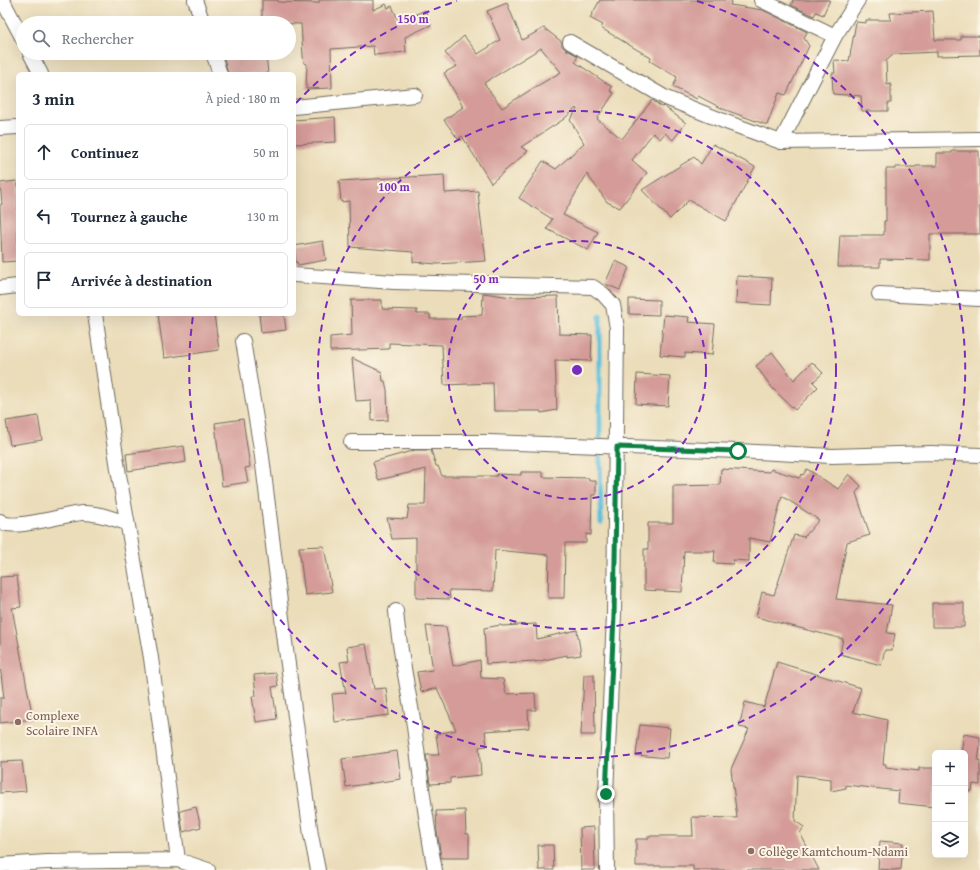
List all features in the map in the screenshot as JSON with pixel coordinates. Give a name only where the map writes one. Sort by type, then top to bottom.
[{"type":"street","points":[[195,0],[201,16]]},
{"type":"street","points":[[761,0],[835,36]]},
{"type":"street","points":[[781,142],[835,36],[858,0]]},
{"type":"street","points":[[4,3],[16,26]]},
{"type":"street","points":[[570,42],[666,98],[719,120],[781,142],[980,139]]},
{"type":"street","points":[[34,60],[40,72]]},
{"type":"street","points":[[215,60],[219,72]]},
{"type":"street","points":[[296,107],[415,94]]},
{"type":"street","points":[[0,128],[16,127]]},
{"type":"street","points":[[296,275],[394,282],[593,287],[603,294],[612,305],[617,328],[617,447],[614,616],[606,794],[607,870]]},
{"type":"street","points":[[0,288],[16,286]]},
{"type":"street","points":[[879,294],[980,299]]},
{"type":"street","points":[[95,316],[118,469],[151,658],[178,860]]},
{"type":"street","points":[[242,341],[261,449],[311,836],[318,870]]},
{"type":"street","points":[[351,442],[489,442],[832,456],[931,453],[980,455]]},
{"type":"street","points":[[0,521],[3,524],[14,525],[82,513],[99,514],[127,523]]},
{"type":"street","points":[[396,611],[399,642],[412,718],[429,842],[435,870]]},
{"type":"street","points":[[0,865],[47,862],[178,860],[208,870]]},
{"type":"building","points":[[262,0],[319,3],[319,0],[373,0],[373,10],[386,4],[388,8],[392,6],[399,22],[425,10],[431,25],[405,37],[406,52],[374,55],[373,46],[331,49],[332,88],[306,89],[307,64],[304,63],[301,24],[296,24],[296,16],[262,16]]},
{"type":"building","points":[[600,0],[732,0],[730,5],[763,10],[807,32],[804,38],[809,46],[786,95],[779,93],[767,125],[723,109],[698,96],[697,99],[673,87],[677,77],[650,61],[651,58],[601,28],[603,25],[590,18]]},
{"type":"building","points":[[792,0],[830,0],[823,15],[816,12],[814,16],[791,5]]},
{"type":"building","points":[[507,3],[522,40],[544,28],[562,42],[562,46],[565,49],[578,56],[575,62],[612,87],[610,91],[614,93],[597,119],[622,139],[652,100],[662,107],[665,107],[686,123],[673,140],[665,133],[660,139],[653,133],[632,160],[647,173],[620,208],[607,202],[587,174],[563,215],[598,232],[588,250],[547,229],[552,219],[519,198],[543,161],[556,169],[584,143],[570,120],[577,109],[576,108],[564,119],[521,147],[528,151],[491,183],[462,136],[458,139],[444,120],[463,107],[444,73],[457,66],[445,53],[464,36],[478,54],[500,40],[487,11]],"holes":[[[541,48],[561,72],[502,108],[484,83]]]},
{"type":"building","points":[[933,11],[935,40],[961,40],[961,36],[979,36],[980,55],[937,56],[937,52],[894,54],[886,61],[887,85],[891,84],[891,103],[888,103],[888,111],[862,111],[861,96],[833,94],[832,73],[835,73],[834,60],[849,61],[856,22],[866,23],[866,20],[891,20],[890,13]]},
{"type":"building","points":[[225,60],[267,60],[268,72],[228,72]]},
{"type":"building","points":[[335,117],[336,142],[296,144],[296,120]]},
{"type":"building","points":[[713,144],[755,167],[726,221],[689,200],[670,219],[642,190],[694,157],[701,164]]},
{"type":"building","points":[[952,151],[979,151],[980,234],[930,234],[930,260],[880,259],[880,267],[838,267],[840,235],[884,235],[884,221],[886,221],[886,169],[895,169],[895,167],[937,166],[937,153],[952,153]]},
{"type":"building","points":[[444,175],[445,193],[478,191],[486,261],[437,264],[413,262],[413,252],[350,247],[349,201],[341,202],[339,181]]},
{"type":"building","points":[[16,181],[16,261],[2,262],[0,205],[2,204],[0,183]]},
{"type":"building","points":[[323,241],[326,260],[298,265],[297,262],[296,263],[296,246]]},
{"type":"building","points":[[615,261],[629,267],[620,290],[605,284]]},
{"type":"building","points":[[737,276],[772,278],[771,305],[736,303]]},
{"type":"building","points":[[483,293],[512,297],[558,296],[559,334],[592,335],[591,361],[555,360],[557,410],[541,413],[541,411],[494,411],[493,383],[444,385],[442,345],[389,343],[389,349],[330,351],[330,337],[352,335],[351,300],[382,300],[382,309],[417,310],[417,314],[430,314],[430,319],[461,319],[461,316],[482,315]]},
{"type":"building","points":[[629,299],[659,300],[659,315],[629,314]]},
{"type":"building","points":[[664,315],[689,317],[688,322],[715,324],[712,355],[685,353],[685,357],[660,355]]},
{"type":"building","points":[[158,316],[214,316],[219,350],[164,358]]},
{"type":"building","points":[[259,316],[284,316],[286,330],[261,333]]},
{"type":"building","points":[[772,352],[794,380],[812,362],[823,373],[813,382],[818,387],[795,410],[773,389],[756,366]]},
{"type":"building","points":[[352,358],[382,372],[383,381],[385,381],[387,390],[388,420],[372,421],[371,400],[356,401]]},
{"type":"building","points":[[637,374],[670,376],[668,406],[636,404]]},
{"type":"building","points":[[38,416],[42,440],[10,445],[6,421]]},
{"type":"building","points":[[243,419],[250,467],[245,468],[248,482],[222,486],[215,423]]},
{"type":"building","points":[[184,446],[186,462],[128,471],[126,454]]},
{"type":"building","points":[[415,450],[431,450],[436,466],[438,466],[442,476],[497,476],[497,474],[521,475],[521,472],[543,472],[543,477],[589,478],[589,481],[596,481],[596,495],[592,495],[591,535],[586,534],[586,543],[565,543],[564,598],[548,598],[549,555],[495,550],[493,591],[449,590],[450,599],[416,598],[416,538],[392,539],[387,518],[407,519],[409,505],[425,505],[426,469],[378,480],[373,462]]},
{"type":"building","points":[[721,469],[770,472],[771,469],[799,478],[807,469],[838,489],[849,474],[861,486],[856,493],[870,535],[847,542],[836,599],[892,605],[887,633],[895,634],[892,650],[885,650],[881,665],[840,654],[843,639],[756,617],[762,592],[774,595],[794,535],[804,537],[819,520],[782,496],[770,542],[749,538],[749,561],[733,560],[733,564],[714,563],[715,551],[684,551],[682,592],[644,590],[644,549],[648,549],[648,523],[673,523],[673,486],[720,485]]},
{"type":"building","points":[[324,546],[332,592],[305,595],[299,547]]},
{"type":"building","points":[[17,576],[21,607],[12,608],[33,719],[0,723],[0,698],[4,698],[0,666],[0,577]]},
{"type":"building","points":[[932,603],[964,603],[964,627],[932,627]]},
{"type":"building","points":[[536,624],[537,639],[577,630],[581,655],[567,657],[567,655],[535,662],[486,664],[484,628],[501,625]]},
{"type":"building","points":[[426,626],[446,627],[453,666],[480,660],[481,678],[503,679],[506,694],[535,693],[536,710],[528,710],[529,728],[485,731],[487,746],[479,747],[481,775],[450,778],[450,783],[430,784],[426,755],[439,755],[436,734],[456,730],[437,688],[421,692],[417,672],[433,670]]},
{"type":"building","points":[[366,644],[374,689],[386,688],[389,715],[335,722],[332,694],[346,693],[340,662],[349,661],[347,647]]},
{"type":"building","points":[[777,662],[861,688],[853,712],[887,720],[883,764],[886,764],[886,767],[919,771],[919,768],[932,768],[932,807],[898,803],[899,791],[846,785],[846,788],[831,791],[831,779],[797,775],[795,821],[804,827],[800,833],[819,870],[693,870],[693,866],[636,866],[636,839],[648,839],[648,836],[693,836],[692,817],[737,818],[731,769],[749,729],[739,727],[745,702],[764,707]]},
{"type":"building","points":[[276,673],[278,686],[272,687],[277,719],[256,722],[252,696],[256,696],[254,675]]},
{"type":"building","points":[[584,675],[594,675],[595,735],[581,735]]},
{"type":"building","points":[[640,725],[670,728],[667,758],[636,755]]},
{"type":"building","points":[[964,734],[980,737],[978,761],[980,761],[980,785],[973,784],[972,791],[968,791],[968,750],[961,750]]},
{"type":"building","points":[[397,751],[401,779],[346,787],[342,759]]},
{"type":"building","points":[[22,761],[26,791],[0,793],[0,762]]},
{"type":"building","points":[[196,807],[201,827],[183,832],[180,811]]},
{"type":"building","points":[[465,810],[466,834],[469,834],[469,858],[441,858],[436,811]]},
{"type":"building","points":[[594,827],[595,870],[581,870],[580,828]]},
{"type":"building","points":[[880,841],[903,843],[901,869],[878,869]]},
{"type":"building","points":[[538,845],[553,845],[554,870],[539,870]]},
{"type":"waterway","points":[[600,316],[600,437]]},
{"type":"waterway","points":[[600,452],[601,523]]},
{"type":"place","name":"Complexe Scolaire INFA","points":[[18,722]]},
{"type":"place","name":"Collège Kamtchoum-Ndami","points":[[751,851]]},
{"type":"route","points":[[606,794],[614,616],[617,447],[738,451]]}]
